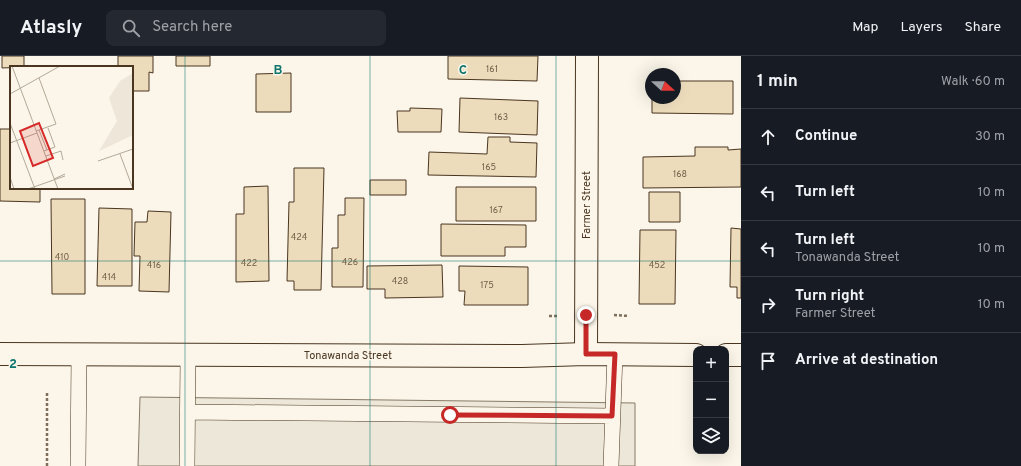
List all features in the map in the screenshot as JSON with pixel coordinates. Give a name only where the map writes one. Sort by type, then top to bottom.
[{"type":"street","name":"Farmer Street","points":[[586,354],[587,56]]},
{"type":"street","name":"Tonawanda Street","points":[[0,354],[188,356],[693,355]]},
{"type":"street","points":[[729,355],[741,355]]},
{"type":"lane","points":[[611,466],[615,354]]},
{"type":"lane","points":[[78,466],[79,355]]},
{"type":"lane","points":[[187,466],[188,356]]},
{"type":"lane","points":[[188,412],[612,416]]},
{"type":"path","points":[[613,315],[629,316]]},
{"type":"path","points":[[549,316],[561,316]]},
{"type":"path","points":[[47,392],[47,466]]},
{"type":"shaded area","points":[[140,397],[635,403],[635,466],[138,466]]},
{"type":"building","points":[[2,56],[24,56],[24,66],[10,66],[10,68],[2,68]]},
{"type":"building","points":[[118,56],[153,56],[153,73],[149,72],[149,91],[133,91],[133,66],[118,66]]},
{"type":"building","points":[[176,56],[210,56],[210,66],[176,66]]},
{"type":"building","points":[[448,56],[538,56],[537,81],[448,79]]},
{"type":"building","points":[[291,73],[291,112],[256,112],[256,74]]},
{"type":"building","points":[[681,81],[733,81],[733,114],[652,113],[652,104],[681,104]]},
{"type":"building","points":[[460,98],[538,101],[537,135],[459,132]]},
{"type":"building","points":[[410,108],[442,109],[441,132],[398,132],[397,111],[410,111]]},
{"type":"building","points":[[0,129],[10,129],[10,189],[40,189],[40,202],[0,201]]},
{"type":"building","points":[[488,137],[510,137],[510,142],[537,143],[536,177],[428,175],[429,152],[487,154]]},
{"type":"building","points":[[695,147],[728,147],[728,150],[741,149],[741,187],[643,188],[643,157],[695,156]]},
{"type":"building","points":[[294,168],[324,168],[321,290],[294,290],[294,281],[287,281],[289,202],[294,202]]},
{"type":"building","points":[[370,180],[406,180],[406,195],[370,195]]},
{"type":"building","points":[[268,186],[269,281],[236,282],[236,214],[244,214],[244,187]]},
{"type":"building","points":[[456,187],[536,187],[536,221],[456,221]]},
{"type":"building","points":[[649,192],[680,192],[680,222],[649,222]]},
{"type":"building","points":[[345,198],[364,198],[363,287],[332,287],[332,248],[338,248],[338,215],[345,215]]},
{"type":"building","points":[[51,199],[85,199],[85,294],[52,294]]},
{"type":"building","points":[[99,208],[132,209],[132,286],[97,286]]},
{"type":"building","points":[[148,211],[171,212],[169,292],[139,291],[140,256],[134,256],[135,222],[147,222]]},
{"type":"building","points":[[441,224],[526,225],[526,247],[505,247],[505,256],[441,256]]},
{"type":"building","points":[[731,228],[741,229],[741,298],[737,298],[737,287],[730,287]]},
{"type":"building","points":[[640,230],[676,230],[675,304],[639,304]]},
{"type":"building","points":[[442,265],[443,297],[385,298],[385,289],[367,289],[367,266]]},
{"type":"building","points":[[459,266],[528,267],[528,305],[464,305],[465,291],[459,291]]},
{"type":"route","points":[[450,415],[612,416],[615,354],[586,354],[586,315]]}]
